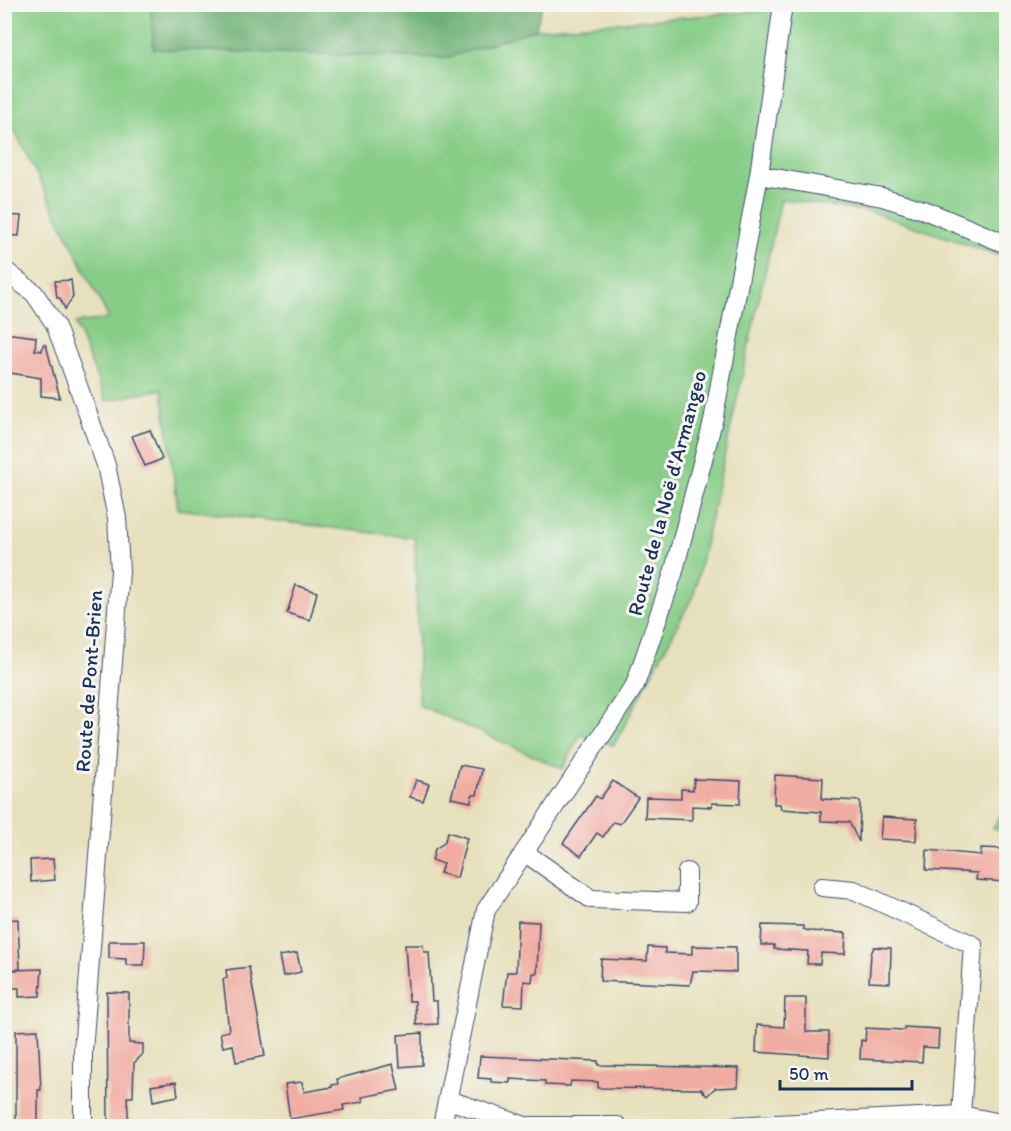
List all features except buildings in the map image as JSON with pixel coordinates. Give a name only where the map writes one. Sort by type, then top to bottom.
[{"type":"street","name":"Route de la Noë d'Armangeo","points":[[442,1126],[486,910],[635,685],[673,574],[713,421],[759,175],[783,4]]},
{"type":"street","points":[[759,175],[882,197],[924,210],[1006,244]]},
{"type":"street","name":"Route de Pont-Brien","points":[[4,270],[34,293],[55,324],[106,465],[117,518],[120,571],[83,1051],[82,1126]]},
{"type":"street","points":[[524,852],[591,899],[687,902],[687,872]]},
{"type":"street","points":[[822,887],[854,890],[973,945],[961,1115]]},
{"type":"street","points":[[449,1100],[525,1126]]},
{"type":"street","points":[[732,1126],[961,1115],[1006,1124]]},
{"type":"street","points":[[530,1126],[618,1126]]},
{"type":"green space","points":[[150,4],[542,5],[536,29],[446,58],[154,49]]},
{"type":"green space","points":[[4,5],[150,5],[154,49],[446,58],[536,29],[771,10],[774,5],[1006,5],[1006,258],[872,212],[781,199],[694,594],[614,745],[580,735],[563,769],[419,705],[415,538],[178,509],[162,389],[106,401],[75,323],[109,319],[8,117],[5,116]]},
{"type":"green space","points":[[1006,806],[1006,833],[993,828]]}]
